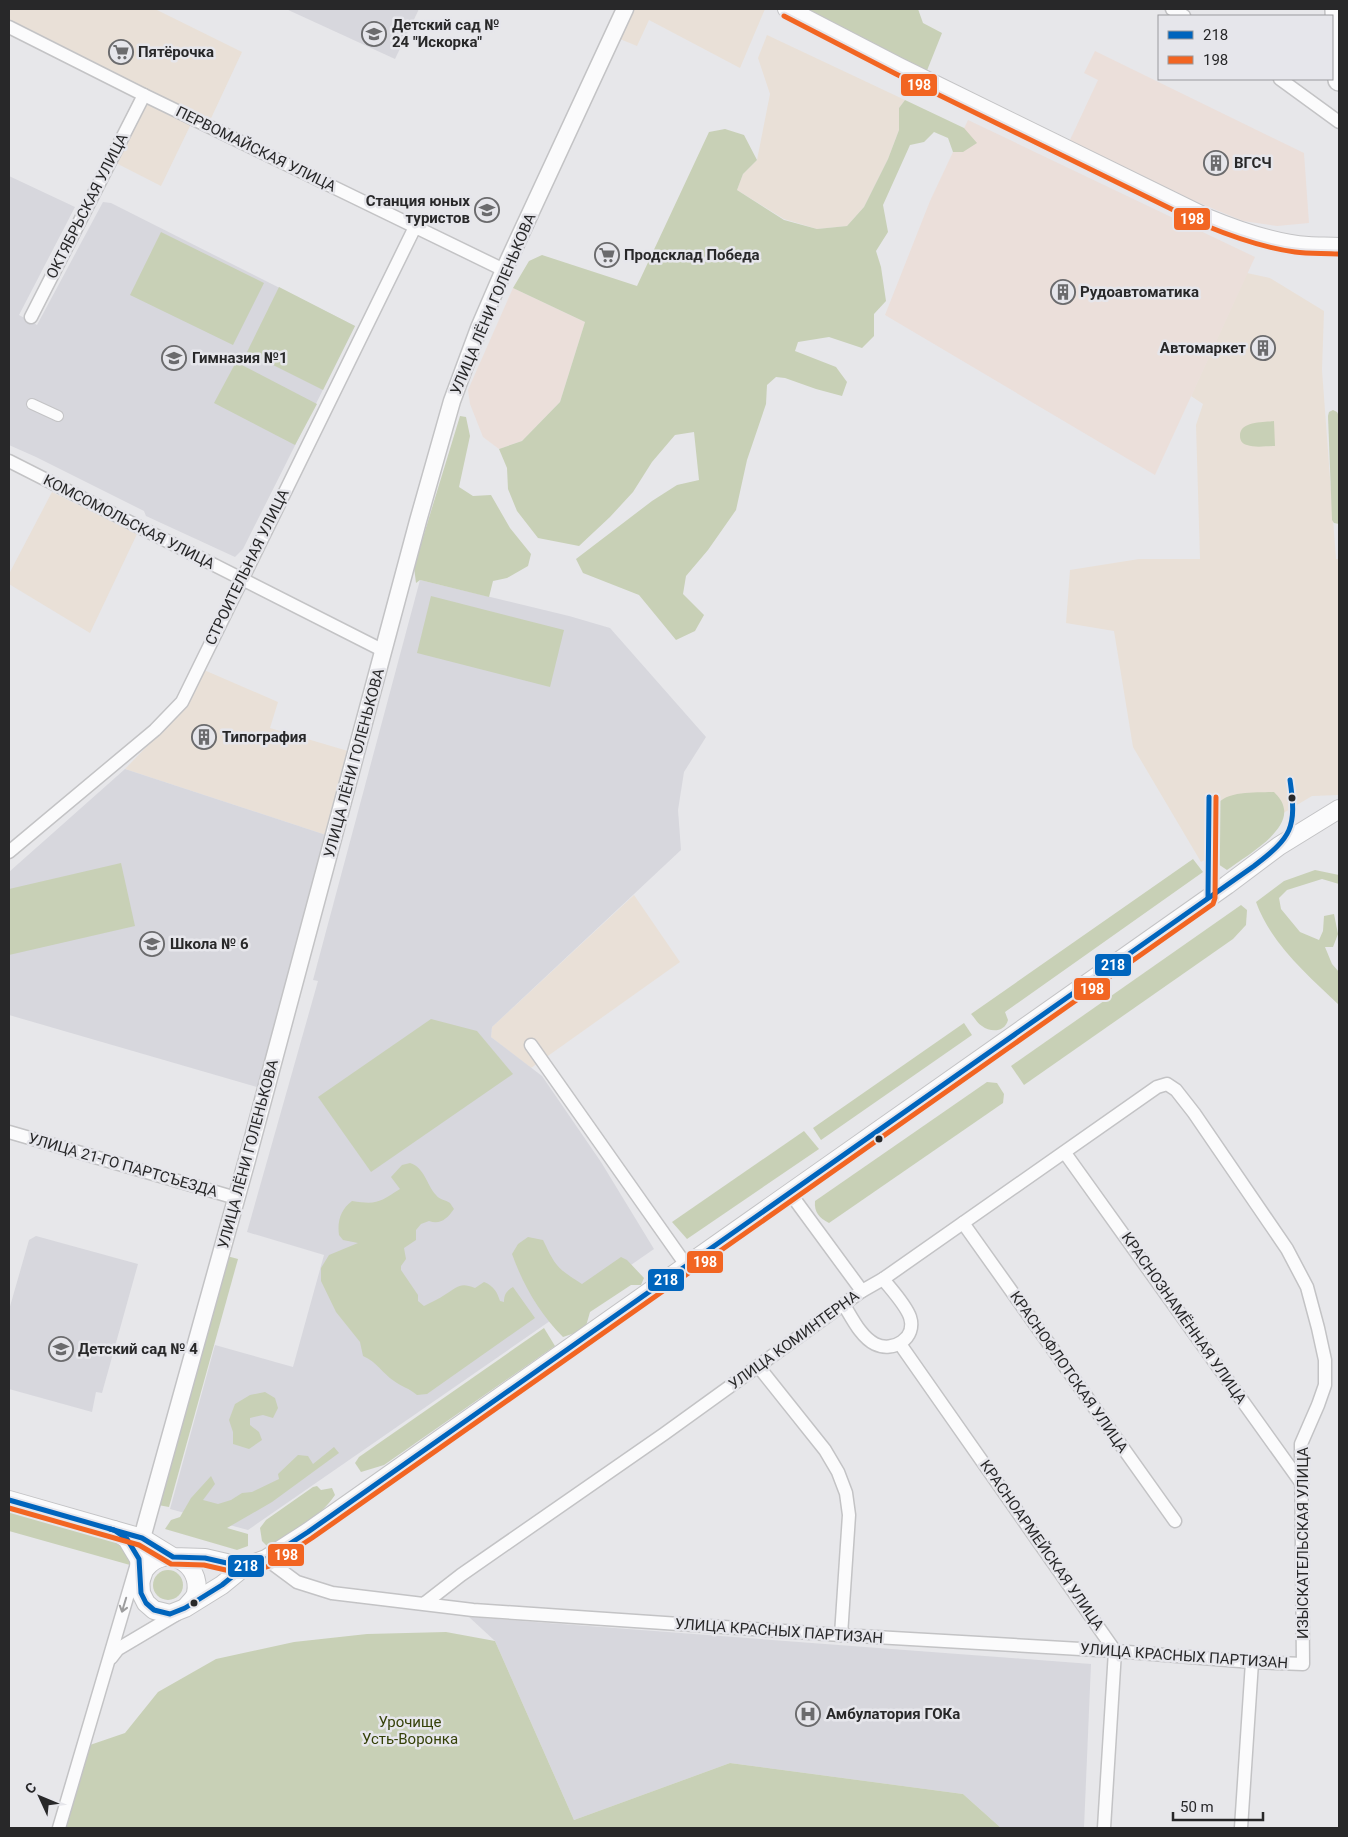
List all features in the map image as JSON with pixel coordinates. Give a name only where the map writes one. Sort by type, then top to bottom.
[{"type":"highway","points":[[1336,9],[1339,80]]},
{"type":"main road","points":[[787,9],[916,75],[1207,218],[1231,228],[1298,245],[1339,246]]},
{"type":"main road","points":[[114,1530],[126,1539],[139,1558],[141,1593],[146,1603],[154,1610],[170,1614],[185,1608],[222,1585],[244,1567],[266,1559],[308,1532],[1227,885],[1279,846],[1339,809]]},
{"type":"main road","points":[[9,1500],[142,1538],[188,1564],[196,1578],[196,1595],[185,1608]]},
{"type":"main road","points":[[140,1582],[146,1568],[158,1559],[173,1557],[205,1558],[244,1567]]},
{"type":"street","name":"УЛИЦА ЛЁНИ ГОЛЕНЬКОВА","points":[[142,1538],[452,402],[504,270],[625,9]]},
{"type":"street","name":"ПЕРВОМАЙСКАЯ УЛИЦА","points":[[9,27],[144,95],[504,270]]},
{"type":"street","points":[[1281,80],[1339,122]]},
{"type":"street","name":"ОКТЯБРЬСКАЯ УЛИЦА","points":[[31,317],[144,95]]},
{"type":"street","name":"СТРОИТЕЛЬНАЯ УЛИЦА","points":[[9,852],[155,730],[182,702],[241,578],[415,227]]},
{"type":"street","points":[[32,404],[58,416]]},
{"type":"street","name":"КОМСОМОЛЬСКАЯ УЛИЦА","points":[[9,461],[384,651]]},
{"type":"street","points":[[530,1045],[686,1265]]},
{"type":"street","name":"УЛИЦА КОМИНТЕРНА","points":[[425,1603],[461,1575],[664,1434],[862,1291],[883,1279],[1066,1152],[1120,1111],[1157,1087],[1167,1084]]},
{"type":"street","name":"ИЗЫСКАТЕЛЬСКАЯ УЛИЦА","points":[[1167,1084],[1176,1090],[1194,1113],[1287,1248],[1307,1287],[1325,1360],[1325,1386],[1301,1444],[1303,1664]]},
{"type":"street","name":"УЛИЦА 21-ГО ПАРТСЪЕЗДА","points":[[9,1132],[236,1198]]},
{"type":"street","name":"КРАСНОЗНАМЁННАЯ УЛИЦА","points":[[1066,1152],[1302,1484]]},
{"type":"street","points":[[790,1193],[862,1291]]},
{"type":"street","name":"КРАСНОФЛОТСКАЯ УЛИЦА","points":[[963,1223],[1175,1522]]},
{"type":"street","points":[[844,1305],[866,1338],[875,1344],[885,1347],[900,1344],[909,1334],[912,1323],[910,1314],[883,1279]]},
{"type":"street","name":"КРАСНОАРМЕЙСКАЯ УЛИЦА","points":[[900,1344],[1115,1651]]},
{"type":"street","points":[[758,1366],[825,1450],[838,1472],[846,1493],[849,1515],[841,1635]]},
{"type":"street","points":[[59,1828],[139,1558],[142,1538]]},
{"type":"street","name":"УЛИЦА КРАСНЫХ ПАРТИЗАН","points":[[266,1559],[297,1582],[332,1593],[473,1610],[1303,1664]]},
{"type":"street","points":[[108,1662],[118,1649],[185,1608]]},
{"type":"street","points":[[1104,1828],[1115,1651]]},
{"type":"street","points":[[1241,1828],[1252,1662]]},
{"type":"shaded area","points":[[9,9],[155,9],[242,52],[206,129],[191,124],[161,186],[114,162],[149,92],[9,21]]},
{"type":"shaded area","name":"Детский сад № 24 \"Искорка\"","points":[[286,9],[419,9],[395,59]]},
{"type":"shaded area","points":[[634,9],[765,9],[740,68],[649,20],[637,46],[620,39]]},
{"type":"shaded area","points":[[767,35],[905,100],[899,108],[899,130],[888,159],[864,207],[847,226],[817,229],[784,219],[737,190],[743,174],[757,160],[770,94],[758,58]]},
{"type":"shaded area","points":[[1095,51],[1304,153],[1309,223],[1277,226],[1243,221],[1158,186],[1069,142],[1098,80],[1084,73]]},
{"type":"shaded area","points":[[968,120],[1255,257],[1155,475],[885,315],[930,201]]},
{"type":"shaded area","name":"Гимназия №1","points":[[9,176],[75,207],[19,315],[37,325],[103,202],[111,203],[355,326],[243,549],[235,557],[146,516],[144,511],[9,445]]},
{"type":"shaded area","points":[[1247,273],[1270,278],[1324,311],[1322,370],[1336,559],[1339,559],[1339,795],[1312,796],[1201,862],[1133,747],[1114,631],[1066,623],[1070,570],[1139,559],[1200,559],[1196,425],[1203,404],[1191,396]]},
{"type":"shaded area","points":[[513,288],[585,322],[560,402],[522,441],[499,449],[483,437],[470,404],[468,390]]},
{"type":"shaded area","points":[[52,492],[137,534],[90,633],[9,584],[9,574]]},
{"type":"shaded area","points":[[420,580],[569,616],[610,628],[706,737],[684,772],[678,810],[681,850],[492,1027],[491,1037],[542,1076],[601,1162],[654,1249],[248,1530],[170,1509],[215,1345],[293,1367],[324,1255],[247,1232],[318,981],[313,980]]},
{"type":"shaded area","points":[[204,670],[278,702],[270,728],[348,751],[326,835],[125,769],[184,708]]},
{"type":"shaded area","name":"Школа № 6","points":[[125,769],[326,835],[257,1087],[9,1015],[9,872]]},
{"type":"shaded area","points":[[634,895],[680,962],[531,1068],[491,1037],[492,1027]]},
{"type":"shaded area","name":"Детский сад № 4","points":[[36,1236],[138,1264],[102,1393],[96,1392],[92,1412],[9,1389],[9,1310],[29,1240]]},
{"type":"shaded area","name":"Амбулатория ГОКа","points":[[469,1617],[1091,1664],[1084,1828],[1001,1828],[963,1794],[730,1763],[574,1820],[495,1641]]},
{"type":"green space","points":[[804,9],[918,9],[923,23],[942,33],[926,73]]},
{"type":"green space","points":[[905,100],[964,128],[977,143],[963,152],[953,152],[948,138],[934,132],[924,142],[910,145],[883,205],[888,232],[876,251],[881,267],[886,301],[874,314],[874,336],[862,348],[829,337],[798,342],[795,351],[836,367],[847,382],[842,396],[785,378],[776,377],[767,385],[766,404],[747,460],[736,510],[708,550],[686,576],[683,594],[704,615],[695,631],[676,640],[639,595],[583,573],[576,559],[652,501],[677,485],[699,480],[694,432],[675,435],[652,462],[633,492],[579,546],[538,538],[517,511],[508,489],[507,468],[499,449],[522,441],[560,402],[585,322],[513,288],[529,261],[542,255],[637,286],[709,132],[725,129],[744,135],[757,160],[743,174],[737,190],[784,220],[817,229],[847,226],[864,207],[888,159],[899,130],[899,108]]},
{"type":"green space","points":[[161,232],[264,283],[233,345],[130,295]]},
{"type":"green space","points":[[279,287],[355,326],[323,390],[247,352]]},
{"type":"green space","points":[[236,362],[317,404],[295,445],[214,403]]},
{"type":"green space","points":[[1333,410],[1339,416],[1339,524],[1334,523],[1332,520],[1328,416],[1329,412]]},
{"type":"green space","points":[[460,416],[466,417],[470,436],[459,487],[473,496],[491,495],[510,528],[531,554],[528,566],[507,578],[493,581],[489,597],[420,580],[416,583],[414,567]]},
{"type":"green space","points":[[1274,421],[1275,446],[1254,446],[1245,444],[1240,439],[1241,431],[1244,427],[1253,423]]},
{"type":"green space","points":[[431,596],[564,630],[550,687],[417,653]]},
{"type":"green space","points":[[1274,792],[1283,804],[1284,809],[1279,827],[1263,844],[1227,870],[1218,864],[1216,855],[1216,806],[1227,797],[1234,795]]},
{"type":"green space","points":[[1193,859],[1203,872],[1005,1012],[1008,1020],[1004,1027],[997,1030],[989,1030],[971,1014]]},
{"type":"green space","points":[[121,863],[135,926],[9,955],[9,889]]},
{"type":"green space","points":[[1315,870],[1339,875],[1339,884],[1322,879],[1287,890],[1279,898],[1281,909],[1300,932],[1319,940],[1323,931],[1324,916],[1334,914],[1338,934],[1333,947],[1325,947],[1332,964],[1339,972],[1339,1005],[1303,970],[1281,945],[1271,932],[1256,902],[1284,881]]},
{"type":"green space","points":[[1241,905],[1247,910],[1246,925],[1233,939],[1024,1085],[1011,1066]]},
{"type":"green space","points":[[431,1019],[477,1031],[513,1074],[371,1172],[318,1097]]},
{"type":"green space","points":[[964,1023],[972,1035],[821,1140],[813,1128]]},
{"type":"green space","points":[[987,1082],[997,1083],[1004,1094],[1003,1103],[829,1223],[822,1219],[815,1208],[815,1201]]},
{"type":"green space","points":[[804,1131],[819,1149],[687,1239],[672,1222]]},
{"type":"green space","points":[[410,1163],[422,1172],[437,1196],[450,1203],[454,1209],[449,1216],[440,1222],[429,1221],[421,1224],[416,1230],[416,1240],[404,1248],[406,1259],[401,1266],[401,1270],[418,1295],[418,1301],[424,1306],[459,1286],[466,1285],[475,1288],[484,1282],[493,1287],[500,1301],[504,1302],[506,1293],[513,1287],[535,1318],[427,1394],[417,1395],[394,1381],[372,1361],[363,1356],[360,1342],[336,1312],[321,1281],[321,1268],[329,1255],[358,1243],[343,1240],[339,1235],[339,1220],[345,1208],[352,1201],[368,1203],[378,1201],[400,1189],[391,1177],[402,1165]]},
{"type":"green space","points":[[528,1237],[543,1240],[558,1266],[582,1284],[621,1257],[627,1260],[644,1278],[641,1285],[631,1285],[590,1312],[586,1326],[575,1333],[563,1337],[533,1299],[521,1277],[512,1254],[518,1244]]},
{"type":"green space","points":[[227,1256],[238,1259],[169,1507],[158,1505]]},
{"type":"green space","points":[[544,1328],[555,1346],[384,1465],[361,1472],[355,1463],[359,1457]]},
{"type":"green space","points":[[265,1392],[275,1398],[278,1408],[273,1418],[263,1415],[250,1418],[250,1425],[259,1432],[262,1440],[249,1449],[233,1444],[233,1432],[229,1420],[235,1404],[250,1395]]},
{"type":"green space","points":[[334,1447],[339,1453],[272,1502],[227,1528],[248,1534],[248,1546],[237,1550],[165,1529],[171,1520],[180,1517],[191,1498],[211,1476],[215,1484],[203,1500],[218,1504],[231,1500],[242,1493],[252,1492],[279,1479],[278,1474],[298,1455],[308,1456],[313,1464]]},
{"type":"green space","points":[[317,1486],[321,1490],[332,1488],[335,1495],[305,1525],[267,1546],[262,1541],[260,1528],[266,1520]]},
{"type":"green space","points":[[9,1510],[123,1543],[131,1557],[130,1565],[9,1531]]},
{"type":"green space","points":[[168,1570],[178,1575],[183,1585],[178,1595],[168,1600],[158,1595],[153,1585],[158,1575]]},
{"type":"green space","name":"Урочище Усть-Воронка","points":[[446,1632],[495,1641],[574,1820],[730,1763],[963,1794],[1001,1828],[65,1828],[87,1746],[125,1733],[158,1692],[216,1659],[294,1642],[367,1634]]},
{"type":"transit line","name":"198","points":[[784,16],[896,74],[1204,225],[1237,238],[1272,248],[1300,253],[1338,254]]},
{"type":"transit line","name":"218","points":[[9,1500],[114,1530],[127,1539],[139,1559],[141,1593],[146,1603],[154,1610],[170,1614],[185,1608],[222,1585],[244,1567],[266,1559],[308,1532],[1254,866],[1277,847],[1289,830],[1293,810],[1290,780]]},
{"type":"transit line","name":"218","points":[[1208,898],[1209,797]]},
{"type":"transit line","name":"198","points":[[9,1508],[139,1545],[171,1564],[204,1565],[243,1574],[269,1566],[312,1538],[1213,904],[1215,898],[1216,797]]},
{"type":"transit line","name":"218","points":[[110,1529],[142,1538],[173,1557],[205,1558],[244,1567]]},
{"type":"place","name":"Детский сад № 24 \"Искорка\"","points":[[374,34]]},
{"type":"place","name":"Пятёрочка","points":[[121,52]]},
{"type":"place","name":"ВГСЧ","points":[[1216,163]]},
{"type":"place","name":"Станция юных туристов","points":[[487,210]]},
{"type":"place","name":"Продсклад Победа","points":[[607,255]]},
{"type":"place","name":"Рудоавтоматика","points":[[1063,292]]},
{"type":"place","name":"Автомаркет","points":[[1263,348]]},
{"type":"place","name":"Гимназия №1","points":[[174,358]]},
{"type":"place","name":"Типография","points":[[204,737]]},
{"type":"place","name":"Школа № 6","points":[[152,944]]},
{"type":"place","name":"Детский сад № 4","points":[[61,1349]]},
{"type":"place","name":"Амбулатория ГОКа","points":[[808,1714]]}]
